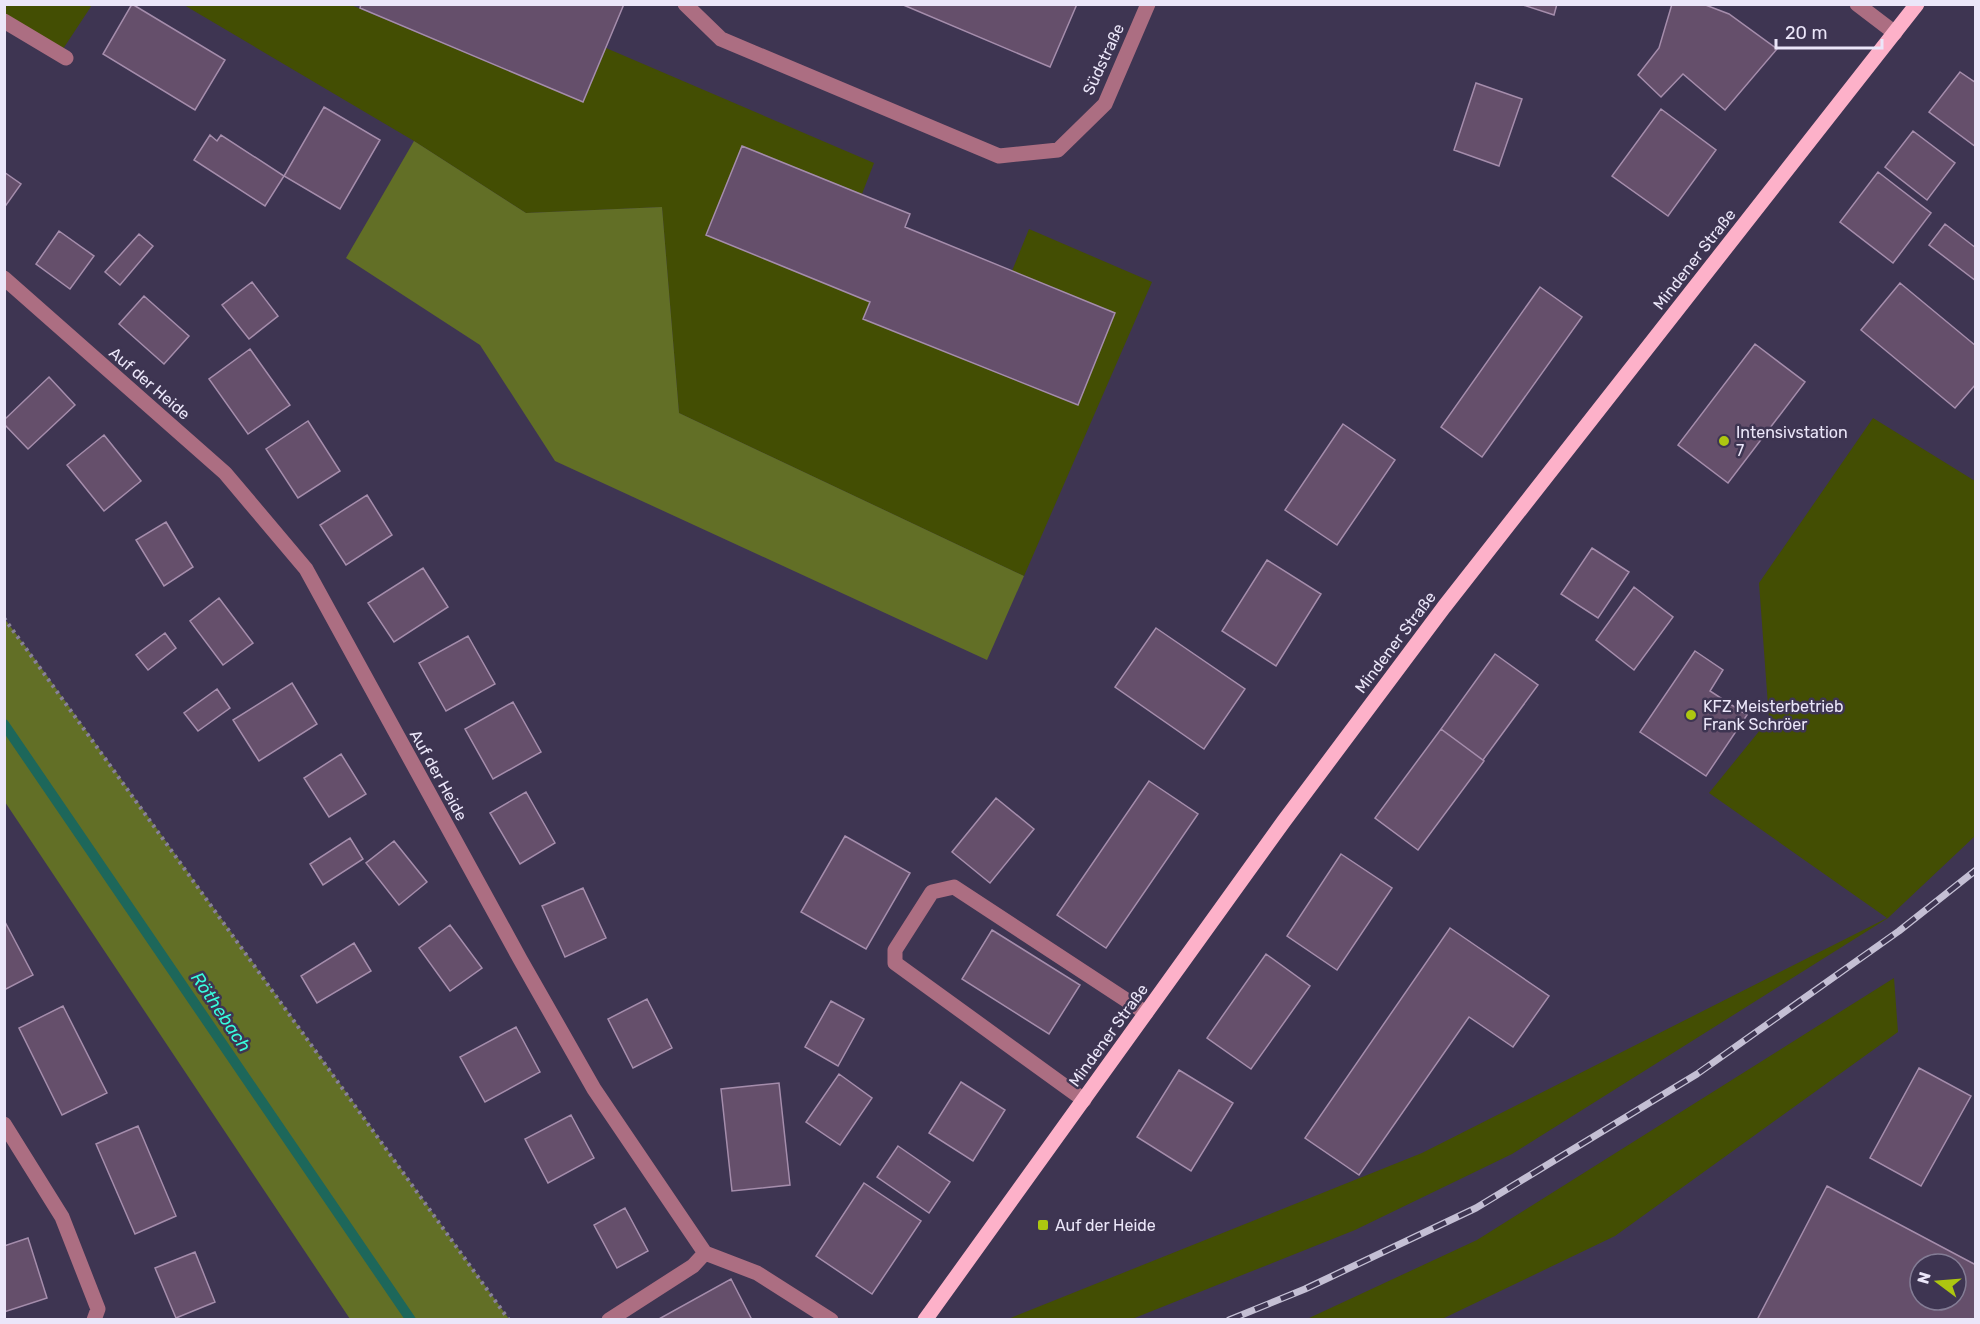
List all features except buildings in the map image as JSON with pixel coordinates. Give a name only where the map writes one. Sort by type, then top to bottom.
[{"type":"main road","name":"Mindener Straße","points":[[925,1320],[1284,821],[1444,607],[1917,4]]},
{"type":"street","name":"Südstraße","points":[[685,4],[721,39],[999,156],[1058,150],[1105,104],[1148,4]]},
{"type":"street","points":[[1857,4],[1895,33]]},
{"type":"street","points":[[4,21],[66,58]]},
{"type":"street","name":"Auf der Heide","points":[[4,279],[225,473],[306,569],[594,1089],[705,1253]]},
{"type":"street","points":[[1084,1100],[896,963],[895,950],[933,892],[954,887],[1146,1013]]},
{"type":"street","points":[[4,1124],[62,1217],[98,1309],[94,1320]]},
{"type":"street","points":[[609,1320],[693,1266],[705,1253],[757,1273],[831,1320]]},
{"type":"path","points":[[4,618],[509,1320]]},
{"type":"green space","points":[[4,5],[92,5],[61,52],[5,16]]},
{"type":"green space","points":[[184,5],[351,5],[583,102],[606,48],[874,163],[862,194],[742,146],[706,235],[870,302],[864,319],[1077,405],[1115,313],[1012,271],[1029,229],[1152,282],[1024,576],[679,413],[662,207],[526,213],[414,141]]},
{"type":"green space","points":[[414,141],[526,213],[662,207],[679,413],[1024,576],[987,660],[555,461],[480,345],[346,258]]},
{"type":"green space","points":[[1873,418],[1975,481],[1975,836],[1888,918],[1512,1154],[1355,1230],[1132,1319],[1008,1319],[1422,1153],[1887,918],[1709,793],[1769,719],[1759,583]]},
{"type":"green space","points":[[4,618],[509,1319],[350,1319],[5,802]]},
{"type":"green space","points":[[1894,978],[1898,1032],[1615,1236],[1442,1319],[1307,1319],[1477,1240]]},
{"type":"waterway","name":"Röthebach","points":[[4,724],[411,1320]]},
{"type":"railway","points":[[1229,1320],[1305,1289],[1476,1208],[1697,1074],[1899,931],[1976,870]]},
{"type":"place","name":"Intensivstation 7","points":[[1724,441]]},
{"type":"place","name":"KFZ Meisterbetrieb Frank Schröer","points":[[1691,715]]},
{"type":"place","name":"Auf der Heide","points":[[1043,1225]]}]
